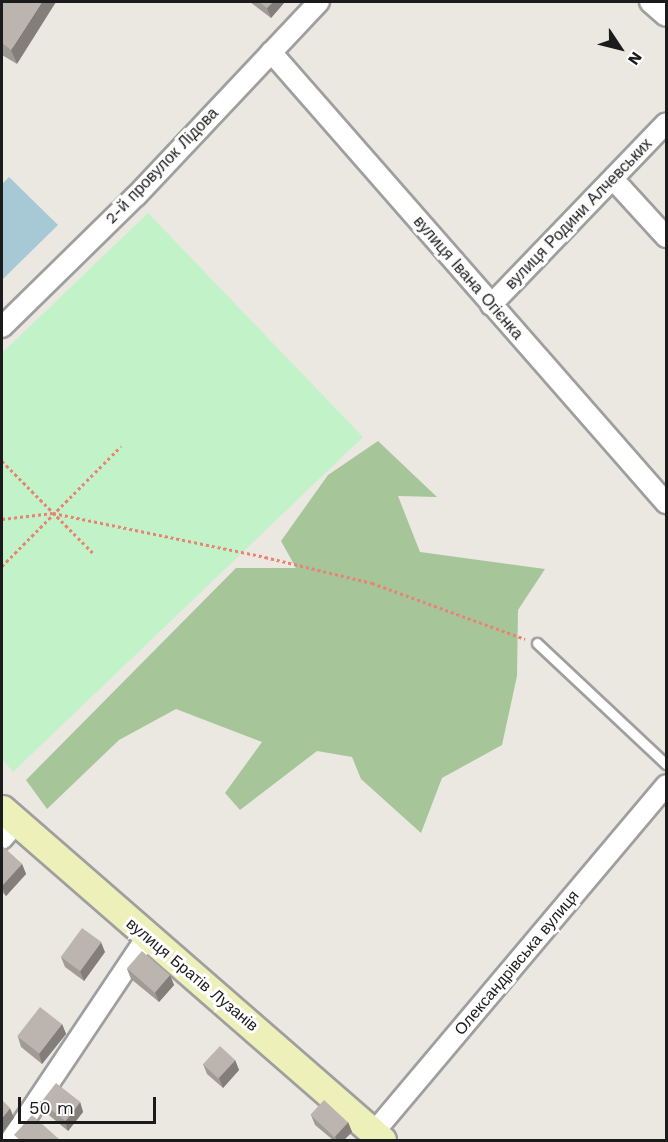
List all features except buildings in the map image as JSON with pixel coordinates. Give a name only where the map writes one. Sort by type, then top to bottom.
[{"type":"main road","name":"вулиця Братів Лузанів","points":[[6,824],[147,937],[375,1137]]},
{"type":"street","name":"2-й провулок Лідова","points":[[2,327],[136,196],[319,2]]},
{"type":"street","points":[[650,2],[666,16]]},
{"type":"street","name":"вулиця Івана Огієнка","points":[[271,52],[666,503]]},
{"type":"street","name":"вулиця Родини Алчевських","points":[[491,305],[666,123]]},
{"type":"street","points":[[613,179],[666,237]]},
{"type":"street","name":"Олександрівська вулиця","points":[[375,1137],[666,785]]},
{"type":"street","points":[[11,1140],[147,937]]},
{"type":"lane","points":[[537,643],[666,764]]},
{"type":"path","points":[[2,566],[52,513],[121,446]]},
{"type":"path","points":[[2,461],[95,555]]},
{"type":"path","points":[[2,519],[52,513],[372,583],[537,643]]},
{"type":"green space","points":[[148,213],[363,437],[13,772],[2,759],[2,353]]},
{"type":"green space","points":[[378,441],[437,497],[398,496],[420,552],[545,569],[518,610],[517,676],[502,745],[442,778],[421,833],[361,779],[352,757],[317,751],[240,810],[225,793],[262,742],[176,709],[119,740],[47,809],[26,780],[236,568],[296,568],[281,541],[328,475]]},
{"type":"water","points":[[9,177],[58,225],[2,280],[2,184]]}]
